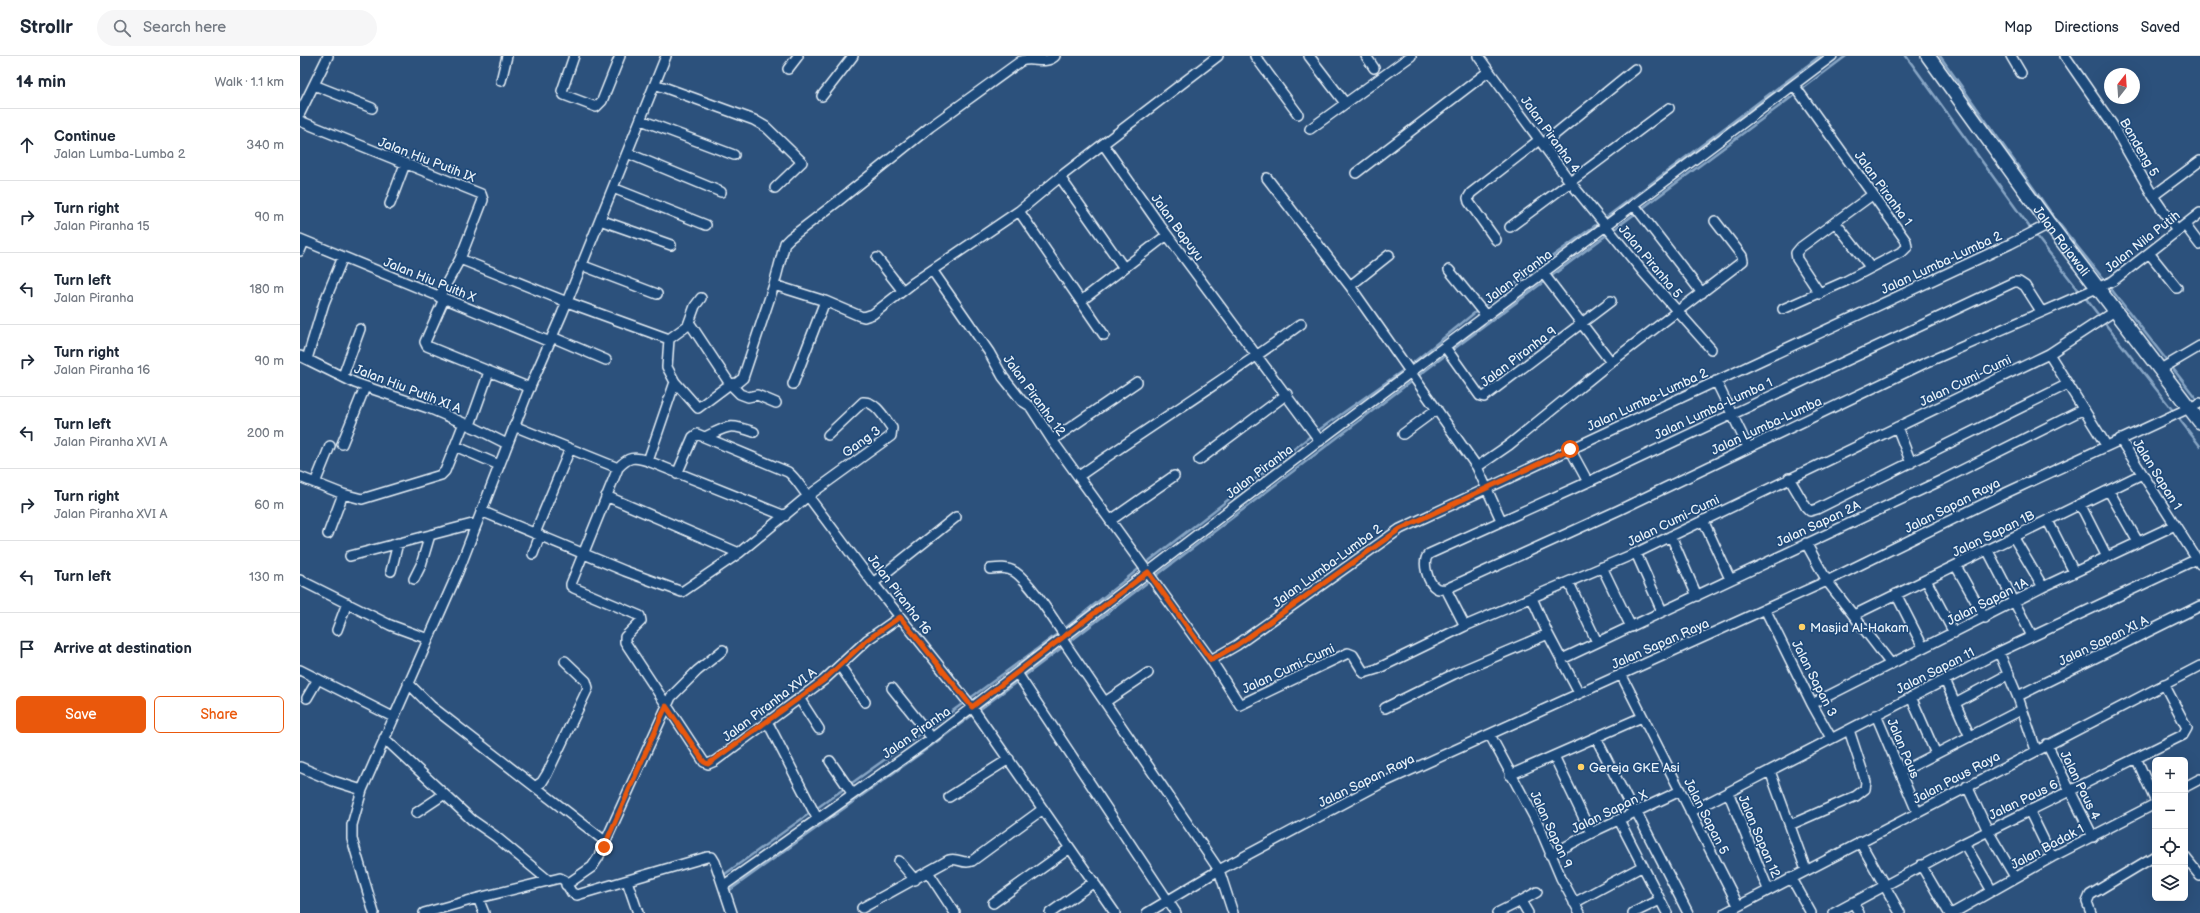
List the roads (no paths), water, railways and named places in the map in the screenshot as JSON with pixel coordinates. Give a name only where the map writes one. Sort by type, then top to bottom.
[{"type":"main road","name":"Jalan Rajawali","points":[[1928,56],[2049,224],[2161,370],[2195,406],[2200,422]]},
{"type":"street","points":[[300,113],[328,56]]},
{"type":"street","points":[[501,81],[507,56]]},
{"type":"street","points":[[574,56],[562,91],[564,95],[596,107],[602,101],[620,56]]},
{"type":"street","points":[[374,913],[352,839],[352,825],[362,790],[458,572],[514,426],[567,302],[666,56]]},
{"type":"street","points":[[788,69],[798,56]]},
{"type":"street","points":[[822,96],[852,56]]},
{"type":"street","points":[[669,339],[670,347],[666,364],[674,382],[697,408],[730,384],[737,383],[743,378],[774,285],[784,243],[930,127],[1021,61],[1029,58],[1045,61],[1055,56]]},
{"type":"street","points":[[774,285],[825,301],[864,317],[873,314],[902,290],[1018,211],[1218,56]]},
{"type":"street","points":[[1255,56],[1298,114]]},
{"type":"street","points":[[1309,56],[1345,103]]},
{"type":"street","points":[[1366,56],[1374,68]]},
{"type":"street","points":[[1310,129],[1411,56]]},
{"type":"street","name":"Jalan Piranha 4","points":[[1478,56],[1571,183],[1606,226]]},
{"type":"street","name":"Jalan Piranha","points":[[723,886],[852,792],[932,738],[1320,441],[1832,56]]},
{"type":"street","points":[[2011,56],[2021,73]]},
{"type":"street","name":"Bandeng 5","points":[[2066,56],[2112,124],[2153,196],[2181,228],[2200,245]]},
{"type":"street","points":[[1496,240],[1469,202],[1468,198],[1492,176],[1541,142],[1635,69]]},
{"type":"street","points":[[1356,174],[1489,71]]},
{"type":"street","points":[[655,84],[736,112],[766,127],[802,162],[774,188]]},
{"type":"street","points":[[314,85],[372,108]]},
{"type":"street","name":"Jalan Piranha 1","points":[[1783,309],[1820,294],[1871,268],[1907,247],[1906,241],[1794,85]]},
{"type":"street","points":[[1510,227],[1571,183],[1669,108]]},
{"type":"street","points":[[641,120],[734,155]]},
{"type":"street","name":"Jalan Hiu Putih IX","points":[[300,121],[477,192],[483,197],[460,259]]},
{"type":"street","name":"Jalan Bapuyu","points":[[1103,144],[1167,235],[1287,394],[1320,441]]},
{"type":"street","points":[[627,153],[721,192]]},
{"type":"street","points":[[2153,196],[2200,161]]},
{"type":"street","points":[[390,204],[405,164]]},
{"type":"street","points":[[1060,177],[1124,268]]},
{"type":"street","points":[[1267,178],[1350,286],[1477,467],[1501,520]]},
{"type":"street","points":[[613,188],[706,225]]},
{"type":"street","points":[[1820,294],[1797,259],[1796,253],[1800,247],[1872,195]]},
{"type":"street","points":[[1634,205],[1702,293]]},
{"type":"street","points":[[1018,211],[1082,301],[1104,335]]},
{"type":"street","name":"Jalan Nila Putih","points":[[2099,288],[2113,281],[2200,213]]},
{"type":"street","points":[[600,220],[671,246]]},
{"type":"street","points":[[1477,467],[1509,445],[1611,362],[1743,260],[1742,256],[1715,221]]},
{"type":"street","points":[[1836,222],[1871,268]]},
{"type":"street","name":"Jalan Lumba-Lumba 2","points":[[1211,660],[1244,640],[1390,534],[1487,487],[2010,244],[2049,224]]},
{"type":"street","name":"Jalan Piranha 5","points":[[1606,226],[1677,312],[1711,349]]},
{"type":"street","points":[[1082,301],[1167,235]]},
{"type":"street","points":[[300,251],[302,240]]},
{"type":"street","name":"Jalan Hiu Puith X","points":[[302,240],[441,298],[606,360]]},
{"type":"street","points":[[2149,253],[2177,288]]},
{"type":"street","points":[[1350,286],[1389,255]]},
{"type":"street","points":[[303,357],[343,257]]},
{"type":"street","points":[[877,258],[902,290]]},
{"type":"street","points":[[530,388],[427,346],[425,342],[441,298],[460,259],[567,302],[669,339]]},
{"type":"street","points":[[581,265],[657,294]]},
{"type":"street","name":"Jalan Piranha 12","points":[[932,270],[1003,377],[1022,401],[1030,406],[1052,440],[1211,660],[1240,705]]},
{"type":"street","points":[[1449,270],[1486,316]]},
{"type":"street","points":[[1543,273],[1580,324],[1611,362]]},
{"type":"street","name":"Jalan Lumba-Lumba 1","points":[[1446,589],[1438,589],[1434,586],[1424,564],[1425,557],[1501,520],[1588,482],[2014,282],[2019,282],[2025,286],[2041,311]]},
{"type":"street","name":"Jalan Lumba-Lumba","points":[[1446,589],[1619,510],[1924,364],[2041,311],[2099,288]]},
{"type":"street","points":[[669,339],[688,325],[695,306],[701,298]]},
{"type":"street","points":[[793,384],[825,301]]},
{"type":"street","points":[[1580,324],[1611,301]]},
{"type":"street","name":"Jalan Cumi-Cumi","points":[[1240,705],[1348,654],[1353,655],[1364,673],[1376,670],[1464,626],[1569,583],[1636,553],[2049,354],[2116,310]]},
{"type":"street","points":[[1079,476],[1180,406],[1258,355],[1301,324]]},
{"type":"street","name":"Jalan Piranha 9","points":[[1445,347],[1480,396],[1484,397],[1580,324]]},
{"type":"street","points":[[688,325],[697,331],[730,384],[744,396],[757,395],[776,403]]},
{"type":"street","points":[[343,376],[360,329]]},
{"type":"street","points":[[2161,370],[2200,346]]},
{"type":"street","points":[[2049,354],[2106,445]]},
{"type":"street","name":"Jalan Hiu Putih XI A","points":[[303,357],[365,386],[467,424],[507,444]]},
{"type":"street","points":[[301,480],[315,483],[343,494],[362,499],[438,477],[445,471],[489,372]]},
{"type":"street","points":[[1716,381],[1733,413],[1748,448]]},
{"type":"street","points":[[648,461],[674,382]]},
{"type":"street","points":[[1052,440],[1136,382]]},
{"type":"street","points":[[1789,478],[1806,507],[1810,511],[1911,463],[2068,384]]},
{"type":"street","points":[[342,444],[365,386]]},
{"type":"street","points":[[1199,460],[1287,394]]},
{"type":"street","name":"Gang 3","points":[[808,496],[891,436],[892,428],[874,406],[868,402],[863,402],[828,435]]},
{"type":"street","name":"Jalan Sapan Raya","points":[[1147,913],[1219,870],[1380,784],[1828,580],[2106,445],[2195,406]]},
{"type":"street","points":[[1403,434],[1437,409]]},
{"type":"street","name":"Jalan Sapan 2A","points":[[1562,659],[1697,596],[1806,542],[1942,480],[2084,409]]},
{"type":"street","points":[[514,426],[618,468]]},
{"type":"street","points":[[677,474],[693,436],[697,434],[705,437],[726,426],[754,432]]},
{"type":"street","points":[[1897,427],[1911,463]]},
{"type":"street","name":"Jalan Piranha 16","points":[[705,437],[788,472],[794,476],[796,482],[873,584],[972,707],[1115,913]]},
{"type":"street","name":"Jalan Sapan 1","points":[[2120,439],[2198,561]]},
{"type":"street","points":[[315,483],[330,446]]},
{"type":"street","points":[[455,446],[499,465]]},
{"type":"street","points":[[533,554],[538,534],[570,449]]},
{"type":"street","points":[[1570,449],[1588,482]]},
{"type":"street","points":[[666,706],[625,642],[625,637],[641,621],[640,616],[571,586],[582,553],[618,468],[626,459],[632,457],[648,461],[677,474],[785,516]]},
{"type":"street","name":"Jalan Sapan 1B","points":[[1854,615],[1988,551],[2142,474]]},
{"type":"street","points":[[1111,520],[1174,476]]},
{"type":"street","points":[[2109,491],[2138,542]]},
{"type":"street","points":[[328,534],[343,494]]},
{"type":"street","points":[[606,496],[739,553]]},
{"type":"street","points":[[481,511],[582,553],[682,592],[739,553],[808,496]]},
{"type":"street","points":[[2080,504],[2107,557]]},
{"type":"street","points":[[873,584],[956,517]]},
{"type":"street","points":[[1703,520],[1730,579]]},
{"type":"street","points":[[2048,521],[2074,572]]},
{"type":"street","points":[[350,556],[476,523]]},
{"type":"street","name":"Jalan Sapan 1A","points":[[1812,704],[1923,647],[1985,618],[2043,587],[2175,525]]},
{"type":"street","points":[[414,579],[421,565],[430,535]]},
{"type":"street","points":[[1671,536],[1697,596]]},
{"type":"street","points":[[2014,538],[2043,587]]},
{"type":"street","points":[[1806,542],[1828,580],[1892,664]]},
{"type":"street","points":[[391,571],[398,543]]},
{"type":"street","points":[[1988,551],[2016,601],[2032,636]]},
{"type":"street","points":[[1636,553],[1662,612]]},
{"type":"street","name":"Jalan Sapan 11","points":[[1690,812],[1999,652],[2198,561]]},
{"type":"street","points":[[1956,566],[1985,618]]},
{"type":"street","points":[[1602,567],[1631,627]]},
{"type":"street","points":[[990,569],[1004,568],[1014,571],[1025,582],[1219,870],[1233,913]]},
{"type":"street","points":[[300,580],[390,625],[428,639]]},
{"type":"street","points":[[1926,580],[1954,633]]},
{"type":"street","points":[[1569,583],[1597,642]]},
{"type":"street","points":[[1446,589],[1464,626]]},
{"type":"street","points":[[1896,594],[1923,647]]},
{"type":"street","points":[[1532,598],[1548,634],[1579,693]]},
{"type":"street","points":[[338,630],[347,603]]},
{"type":"street","name":"Jalan Sapan XI A","points":[[2018,696],[2200,606]]},
{"type":"street","name":"Jalan Sapan 3","points":[[1765,609],[1812,704],[1831,738]]},
{"type":"street","name":"Jalan Piranha XVI A","points":[[666,706],[704,762],[708,764],[799,698],[840,666],[867,640],[900,617]]},
{"type":"street","points":[[1385,708],[1454,674],[1548,634]]},
{"type":"street","points":[[566,885],[592,867],[606,842],[666,706],[679,687],[723,650]]},
{"type":"street","points":[[1999,652],[2018,696],[2021,710],[2036,750]]},
{"type":"street","points":[[535,787],[542,782],[547,774],[588,688],[586,681],[565,661]]},
{"type":"street","points":[[840,666],[865,702]]},
{"type":"street","name":"Jalan Paus Raya","points":[[1725,913],[1791,877],[2200,666]]},
{"type":"street","points":[[300,670],[393,717]]},
{"type":"street","points":[[1105,702],[1148,673]]},
{"type":"street","points":[[1017,674],[1169,899],[1176,913]]},
{"type":"street","name":"Jalan Sapan 5","points":[[1621,674],[1738,905]]},
{"type":"street","points":[[1955,703],[2009,674]]},
{"type":"street","points":[[307,698],[318,679]]},
{"type":"street","points":[[1945,680],[1970,737]]},
{"type":"street","points":[[408,683],[430,706],[606,842]]},
{"type":"street","name":"Jalan Paus 6","points":[[1834,913],[1988,830],[2137,760],[2184,735],[2187,731],[2164,684]]},
{"type":"street","points":[[892,688],[932,738]]},
{"type":"street","points":[[1911,697],[1936,754]]},
{"type":"street","points":[[799,698],[819,729]]},
{"type":"street","points":[[1901,772],[2021,710]]},
{"type":"street","name":"Jalan Paus","points":[[1876,715],[1917,812]]},
{"type":"street","points":[[1510,775],[1642,717]]},
{"type":"street","points":[[767,721],[817,818]]},
{"type":"street","points":[[1790,825],[1856,796],[1865,789],[1866,782],[1849,730]]},
{"type":"street","name":"Jalan Sapan 9","points":[[1490,735],[1510,775],[1539,826],[1550,855],[1580,913]]},
{"type":"street","points":[[384,738],[443,795],[548,880]]},
{"type":"street","points":[[1596,738],[1688,913]]},
{"type":"street","name":"Jalan Paus 4","points":[[2047,744],[2069,792],[2093,837]]},
{"type":"street","points":[[1554,756],[1591,833]]},
{"type":"street","points":[[949,797],[1009,759]]},
{"type":"street","points":[[2137,760],[2152,793]]},
{"type":"street","points":[[830,761],[852,792]]},
{"type":"street","points":[[300,767],[333,781],[362,790]]},
{"type":"street","points":[[1770,771],[1806,870]]},
{"type":"street","points":[[2188,785],[2200,779]]},
{"type":"street","points":[[1967,786],[1988,830],[2015,877]]},
{"type":"street","name":"Jalan Sapan X","points":[[1550,855],[1591,833],[1680,791]]},
{"type":"street","name":"Jalan Sapan 12","points":[[1728,792],[1768,889]]},
{"type":"street","points":[[416,813],[443,795]]},
{"type":"street","name":"Jalan Badak 1","points":[[1953,913],[2052,857],[2152,806]]},
{"type":"street","points":[[862,908],[953,858],[964,863],[972,861],[1043,809]]},
{"type":"street","points":[[2029,810],[2052,857]]},
{"type":"street","points":[[1619,820],[1667,913]]},
{"type":"street","points":[[1860,842],[1900,913]]},
{"type":"street","points":[[1964,843],[1992,891]]},
{"type":"street","points":[[993,903],[1070,848]]},
{"type":"street","points":[[424,913],[560,878],[572,893],[577,895],[706,857],[712,857],[732,913]]},
{"type":"street","points":[[2091,913],[2087,902],[2090,895],[2152,858]]},
{"type":"street","points":[[899,861],[915,880]]},
{"type":"street","points":[[2188,861],[2200,876]]},
{"type":"street","points":[[1921,865],[1949,913]]},
{"type":"street","points":[[1574,903],[1643,866]]},
{"type":"street","points":[[928,872],[955,913]]},
{"type":"street","points":[[1791,877],[1810,913]]},
{"type":"street","points":[[627,881],[638,913]]},
{"type":"street","points":[[1050,913],[1094,882]]},
{"type":"street","points":[[1497,913],[1537,892]]},
{"type":"street","points":[[478,898],[484,913]]},
{"type":"street","points":[[1633,913],[1660,900]]},
{"type":"street","points":[[1521,901],[1528,913]]},
{"type":"street","points":[[1853,902],[1859,913]]},
{"type":"waterway","points":[[1604,219],[1820,56]]},
{"type":"waterway","points":[[1801,90],[1846,56]]},
{"type":"waterway","points":[[1906,56],[2033,232],[2080,292]]},
{"type":"waterway","points":[[1940,56],[2056,220],[2105,281]]},
{"type":"waterway","points":[[1640,210],[1797,93]]},
{"type":"waterway","points":[[1451,351],[1636,213]]},
{"type":"waterway","points":[[1482,307],[1600,222]]},
{"type":"waterway","points":[[2108,285],[2168,362]]},
{"type":"waterway","points":[[2084,296],[2100,317]]},
{"type":"waterway","points":[[1409,366],[1478,310]]},
{"type":"waterway","points":[[2103,321],[2174,412]]},
{"type":"waterway","points":[[1068,643],[1447,354]]},
{"type":"waterway","points":[[2171,366],[2198,401]]},
{"type":"waterway","points":[[1316,432],[1405,369]]},
{"type":"waterway","points":[[2177,416],[2200,446]]},
{"type":"waterway","points":[[1145,564],[1312,435]]},
{"type":"waterway","points":[[1064,629],[1141,567]]},
{"type":"waterway","points":[[969,699],[1060,632]]},
{"type":"waterway","points":[[1023,677],[1064,646]]},
{"type":"waterway","points":[[730,890],[931,746],[1019,680]]},
{"type":"waterway","points":[[725,874],[965,702]]},
{"type":"place","name":"Masjid Al-Hakam","points":[[1802,627]]},
{"type":"place","name":"Gereja GKE Asi","points":[[1581,767]]}]
